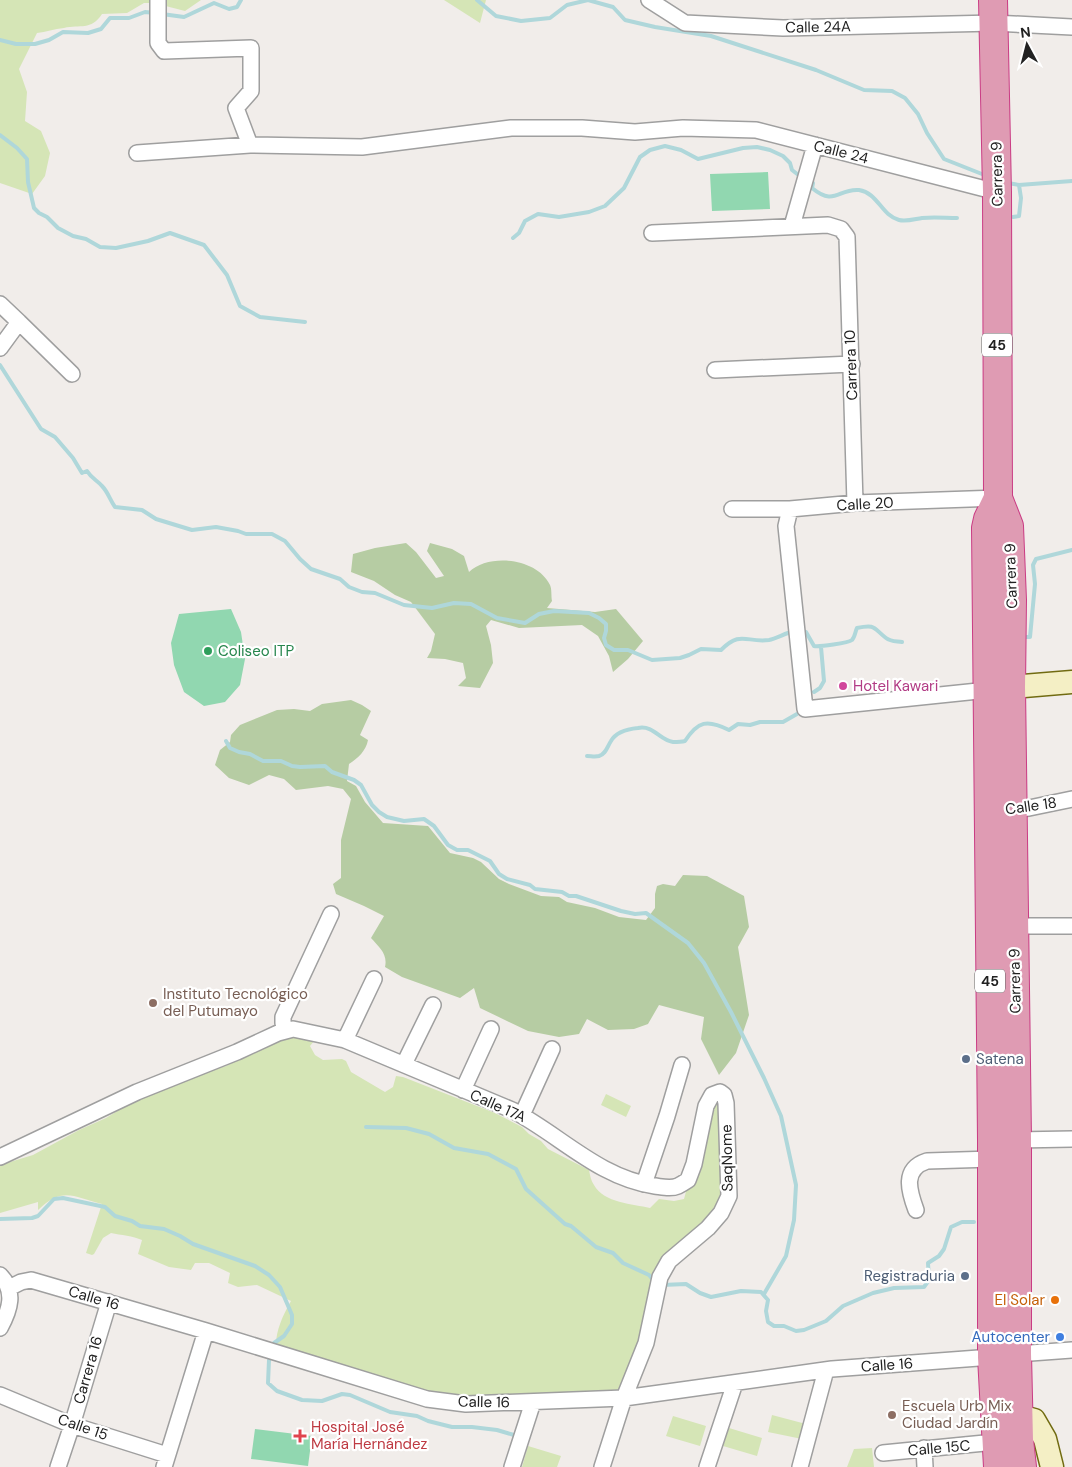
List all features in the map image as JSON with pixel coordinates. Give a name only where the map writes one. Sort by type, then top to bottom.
[{"type":"highway","name":"Carrera 9","points":[[994,12],[997,192],[998,498],[986,528],[1000,688],[1000,1146],[1004,1356],[997,1455]]},
{"type":"highway","name":"Carrera 9","points":[[1000,1146],[1014,926],[1001,810]]},
{"type":"highway","name":"Carrera 9","points":[[1004,1356],[1019,1416],[1022,1467]]},
{"type":"street","points":[[158,0],[158,43],[164,50],[251,48],[251,91],[236,108],[250,145]]},
{"type":"street","name":"Calle 24A","points":[[649,0],[684,23],[783,28],[994,12]]},
{"type":"street","points":[[994,12],[1072,26]]},
{"type":"street","name":"Calle 24","points":[[137,153],[250,145],[362,148],[511,128],[582,128],[635,132],[683,128],[729,128],[756,130],[997,192]]},
{"type":"street","points":[[652,233],[792,226],[815,145]]},
{"type":"street","name":"Carrera 10","points":[[792,226],[828,225],[841,229],[847,237],[856,503]]},
{"type":"street","points":[[0,304],[72,374]]},
{"type":"street","points":[[0,348],[19,322]]},
{"type":"street","points":[[715,370],[852,364]]},
{"type":"street","name":"Calle 20","points":[[732,509],[790,509],[856,503],[998,498]]},
{"type":"street","points":[[790,509],[786,526],[805,709],[1072,682]]},
{"type":"street","name":"Calle 18","points":[[1001,810],[1072,799]]},
{"type":"street","points":[[0,1157],[137,1092],[286,1030],[283,1017],[331,914]]},
{"type":"street","points":[[1014,926],[1072,926]]},
{"type":"street","points":[[345,1040],[374,979]]},
{"type":"street","points":[[404,1064],[433,1005]]},
{"type":"street","name":"Calle 17A","points":[[286,1030],[294,1029],[345,1040],[404,1064],[522,1115],[593,1163],[628,1180],[644,1184]]},
{"type":"street","points":[[463,1090],[490,1029]]},
{"type":"street","points":[[522,1115],[552,1049]]},
{"type":"street","points":[[644,1184],[682,1065]]},
{"type":"street","name":"SaqNome","points":[[602,1467],[624,1398],[646,1343],[658,1282],[669,1261],[708,1228],[721,1213],[730,1196],[726,1103],[724,1095],[720,1092],[712,1096],[706,1106],[694,1164],[688,1180],[677,1186],[667,1187],[644,1184]]},
{"type":"street","points":[[916,1210],[909,1185],[912,1173],[921,1163],[1000,1146],[1072,1139]]},
{"type":"street","points":[[0,1275],[10,1288],[10,1303],[0,1328]]},
{"type":"street","name":"Calle 16","points":[[10,1288],[20,1282],[31,1280],[206,1331],[427,1399],[466,1404],[624,1398],[826,1370],[1072,1350]]},
{"type":"street","name":"Carrera 16","points":[[58,1467],[108,1302]]},
{"type":"street","points":[[165,1461],[206,1331]]},
{"type":"street","points":[[800,1467],[826,1370]]},
{"type":"street","points":[[707,1467],[735,1383]]},
{"type":"street","name":"Calle 15","points":[[0,1395],[165,1461]]},
{"type":"street","points":[[512,1467],[533,1402]]},
{"type":"street","points":[[1019,1416],[1034,1420],[1045,1439],[1052,1467]]},
{"type":"street","points":[[924,1448],[925,1467]]},
{"type":"street","name":"Calle 15C","points":[[883,1453],[924,1448],[997,1455]]},
{"type":"green space","points":[[0,0],[201,0],[185,11],[154,3],[144,3],[127,13],[102,14],[94,23],[89,25],[37,33],[19,69],[27,92],[25,121],[41,131],[50,153],[45,176],[32,194],[0,183]]},
{"type":"green space","points":[[444,0],[486,0],[480,23]]},
{"type":"green space","points":[[768,172],[770,209],[712,211],[710,174]]},
{"type":"green space","points":[[406,543],[416,552],[436,578],[444,576],[427,551],[430,543],[452,549],[464,556],[469,572],[488,562],[512,561],[524,564],[544,576],[550,585],[552,601],[547,608],[595,612],[616,609],[643,641],[628,659],[613,672],[609,656],[598,636],[582,625],[519,628],[491,620],[486,626],[493,663],[480,688],[458,686],[466,678],[463,663],[427,658],[431,651],[435,634],[411,602],[395,595],[374,581],[351,572],[353,554]]},
{"type":"green space","name":"Coliseo ITP","points":[[231,609],[241,632],[245,659],[240,685],[225,702],[204,706],[184,692],[174,665],[171,643],[179,614]]},
{"type":"green space","points":[[351,700],[371,711],[360,735],[368,740],[367,744],[361,754],[349,764],[347,781],[356,786],[365,802],[383,823],[428,826],[450,853],[473,858],[481,862],[499,879],[509,884],[541,896],[559,897],[567,902],[595,908],[619,917],[646,920],[655,908],[657,886],[663,884],[675,886],[683,875],[707,876],[744,896],[749,927],[738,947],[749,1015],[736,1053],[719,1075],[701,1039],[704,1017],[659,1005],[648,1024],[634,1029],[608,1030],[587,1019],[579,1034],[559,1037],[528,1031],[480,1008],[474,988],[460,998],[402,977],[385,967],[384,954],[371,938],[384,916],[336,894],[333,884],[341,878],[341,840],[351,799],[343,789],[328,786],[296,790],[284,779],[269,775],[249,785],[229,778],[215,765],[220,750],[230,742],[231,735],[240,725],[277,710],[294,709],[310,711],[322,704]]},
{"type":"green space","points":[[295,1034],[314,1041],[310,1046],[315,1055],[323,1060],[342,1059],[346,1061],[351,1072],[385,1092],[393,1087],[396,1076],[403,1077],[495,1113],[522,1127],[541,1141],[548,1149],[589,1170],[593,1183],[605,1196],[619,1202],[650,1208],[659,1199],[674,1201],[684,1199],[710,1102],[721,1098],[725,1192],[707,1223],[664,1262],[624,1391],[520,1396],[432,1395],[276,1345],[280,1323],[291,1301],[257,1285],[238,1287],[228,1283],[230,1273],[209,1263],[195,1263],[191,1270],[169,1267],[138,1254],[142,1240],[111,1233],[103,1238],[94,1254],[86,1253],[102,1204],[68,1195],[54,1198],[38,1210],[38,1202],[0,1213],[0,1165],[33,1155],[79,1130],[106,1118],[132,1102],[153,1094],[161,1088],[226,1066],[273,1042]]},
{"type":"green space","points":[[606,1094],[631,1106],[626,1117],[601,1105]]},
{"type":"green space","points":[[772,1415],[806,1424],[802,1439],[768,1432]]},
{"type":"green space","points":[[673,1416],[706,1426],[700,1446],[666,1436]]},
{"type":"green space","points":[[729,1428],[762,1438],[757,1456],[723,1446]]},
{"type":"green space","points":[[255,1429],[312,1436],[308,1466],[251,1459]]},
{"type":"green space","points":[[528,1446],[561,1456],[557,1467],[522,1467]]},
{"type":"green space","points":[[872,1448],[874,1467],[847,1467],[854,1449]]},
{"type":"waterway","points":[[162,14],[184,17],[214,3],[229,9],[237,7],[241,0]]},
{"type":"waterway","points":[[477,0],[496,16],[521,21],[550,18],[567,5],[588,0],[613,7],[625,20],[711,36],[816,70],[864,90],[892,91],[905,98],[918,114],[927,133],[944,159],[987,176]]},
{"type":"waterway","points":[[0,40],[16,44],[35,44],[49,40],[63,32],[88,33],[101,29],[110,18],[129,18],[145,12],[155,13]]},
{"type":"waterway","points":[[0,135],[17,148],[27,159],[28,182],[34,208],[58,228],[73,236],[86,239],[100,247],[116,248],[148,241],[170,233],[204,245],[227,275],[240,306],[260,317],[305,322]]},
{"type":"waterway","points":[[513,238],[519,233],[525,221],[538,214],[559,217],[589,212],[605,206],[624,188],[640,157],[650,150],[665,146],[681,150],[698,159],[743,148],[757,147],[783,156],[790,163],[792,170],[801,177]]},
{"type":"waterway","points":[[810,180],[813,183],[812,188],[826,196],[852,190],[865,192],[871,195],[888,214],[899,220],[957,218]]},
{"type":"waterway","points":[[1008,183],[1019,185],[1072,181]]},
{"type":"waterway","points":[[1013,217],[1019,216],[1021,198],[1019,185]]},
{"type":"waterway","points":[[0,365],[41,429],[55,437],[73,458],[82,473],[87,471],[100,484],[115,507],[142,510],[156,519],[192,530],[216,527],[246,534],[272,534],[285,541],[311,569],[340,579],[349,587],[362,592],[375,593],[404,605],[432,608],[454,603],[471,604],[497,618],[525,623],[539,614],[554,611],[589,613],[606,624],[604,638],[606,645],[614,650],[628,650],[652,660],[680,658],[701,649],[721,650],[734,640],[739,639],[769,640],[788,633]]},
{"type":"waterway","points":[[1024,637],[1030,637],[1035,584],[1033,565],[1036,559],[1072,550]]},
{"type":"waterway","points":[[806,632],[814,646],[852,640],[857,628],[868,626],[892,641],[902,642]]},
{"type":"waterway","points":[[814,692],[820,688],[824,681],[821,647]]},
{"type":"waterway","points":[[587,756],[601,755],[616,735],[630,729],[648,729],[668,741],[680,742],[685,741],[694,729],[704,724],[715,724],[729,730],[738,724],[750,725],[760,722],[783,722],[797,714]]},
{"type":"waterway","points":[[226,741],[230,748],[250,754],[263,761],[281,761],[300,767],[325,766],[332,772],[354,780],[361,785],[372,805],[387,817],[404,821],[424,819],[434,826],[448,845],[457,850],[468,850],[490,861],[499,874],[507,879],[530,885],[535,889],[562,892],[569,896],[576,896],[621,911],[635,914],[646,913],[688,943],[704,963],[731,1012],[781,1116],[796,1185],[794,1220],[786,1256],[764,1294]]},
{"type":"waterway","points":[[366,1127],[406,1128],[429,1134],[454,1148],[488,1154],[516,1169],[526,1189],[565,1224],[571,1226],[596,1247],[613,1253],[623,1263],[649,1275],[655,1282]]},
{"type":"waterway","points":[[0,1219],[32,1218],[38,1216],[54,1199],[63,1198],[105,1207],[115,1216],[132,1221],[140,1226],[164,1229],[193,1244],[255,1266],[269,1275],[280,1287],[292,1315],[292,1324],[284,1336],[274,1343]]},
{"type":"waterway","points":[[662,1285],[686,1284],[700,1293],[711,1297],[741,1291],[761,1292],[768,1300],[766,1311],[768,1322],[774,1326],[784,1326],[796,1331],[804,1330],[826,1321],[843,1306],[873,1293],[894,1288],[924,1287],[929,1280],[928,1263],[939,1256],[944,1249],[951,1227],[962,1222],[974,1222]]},
{"type":"waterway","points":[[269,1360],[268,1383],[277,1391],[302,1400],[322,1401],[342,1394],[350,1395],[390,1412],[417,1416],[452,1427],[497,1430],[514,1435]]},
{"type":"place","name":"Coliseo ITP","points":[[208,651]]},
{"type":"place","name":"Hotel Kawari","points":[[843,686]]},
{"type":"place","name":"Instituto Tecnológico del Putumayo","points":[[153,1003]]},
{"type":"place","name":"Satena","points":[[966,1059]]},
{"type":"place","name":"Registraduria","points":[[965,1276]]},
{"type":"place","name":"El Solar","points":[[1055,1300]]},
{"type":"place","name":"Autocenter","points":[[1060,1337]]},
{"type":"place","name":"Escuela Urb Mix Ciudad Jardín","points":[[892,1415]]},
{"type":"place","name":"Hospital José María Hernández","points":[[300,1436]]}]
